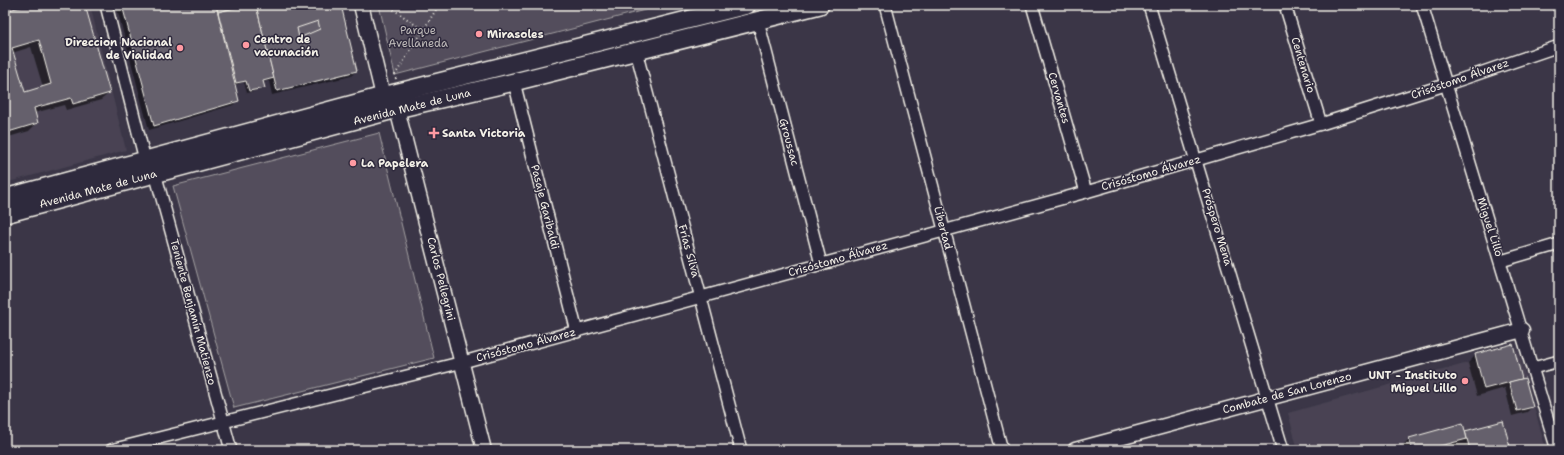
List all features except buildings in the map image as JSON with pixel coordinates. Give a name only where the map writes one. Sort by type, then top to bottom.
[{"type":"main road","name":"Avenida Mate de Luna","points":[[5,214],[150,167],[383,96],[747,5]]},
{"type":"main road","name":"Avenida Mate de Luna","points":[[5,198],[150,167],[406,108],[820,5]]},
{"type":"street","name":"Teniente Benjamín Matienzo","points":[[106,5],[150,167],[231,450]]},
{"type":"street","points":[[361,5],[383,96],[397,109]]},
{"type":"street","name":"Libertad","points":[[885,5],[1002,450]]},
{"type":"street","name":"Cervantes","points":[[1032,5],[1086,192]]},
{"type":"street","name":"Próspero Mena","points":[[1150,5],[1198,160],[1283,450]]},
{"type":"street","name":"Centenario","points":[[1285,5],[1322,124]]},
{"type":"street","name":"Miguel Lillo","points":[[1422,5],[1445,85],[1522,330],[1557,450]]},
{"type":"street","name":"Groussac","points":[[758,21],[821,264]]},
{"type":"street","name":"Crisóstomo Álvarez","points":[[111,450],[224,423],[577,332],[1086,192],[1322,124],[1445,85],[1559,46]]},
{"type":"street","name":"Frías Silva","points":[[636,51],[702,297],[741,450]]},
{"type":"street","name":"Pasaje Garibaldi","points":[[514,82],[577,332]]},
{"type":"street","name":"Carlos Pellegrini","points":[[397,109],[484,450]]},
{"type":"street","points":[[1500,261],[1559,244]]},
{"type":"street","name":"Combate de San Lorenzo","points":[[1075,450],[1522,330]]},
{"type":"street","points":[[1533,368],[1559,361]]},
{"type":"path","points":[[387,5],[423,30]]},
{"type":"path","points":[[425,5],[437,9]]},
{"type":"path","points":[[395,75],[440,5]]},
{"type":"shaded area","points":[[5,5],[90,5],[126,150],[5,183]]},
{"type":"shaded area","name":"UNT - Instituto Miguel Lillo","points":[[1518,349],[1546,450],[1298,450],[1288,413]]},
{"type":"green space","name":"Parque Avellaneda","points":[[379,5],[664,5],[395,75]]},
{"type":"green space","points":[[379,133],[434,358],[234,408],[173,186]]},
{"type":"place","name":"Mirasoles","points":[[479,34]]},
{"type":"place","name":"Centro de vacunación","points":[[246,45]]},
{"type":"place","name":"Direccion Nacional de Vialidad","points":[[180,48]]},
{"type":"place","name":"Santa Victoria","points":[[434,133]]},
{"type":"place","name":"La Papelera","points":[[353,163]]},
{"type":"place","name":"UNT - Instituto Miguel Lillo","points":[[1465,381]]}]
